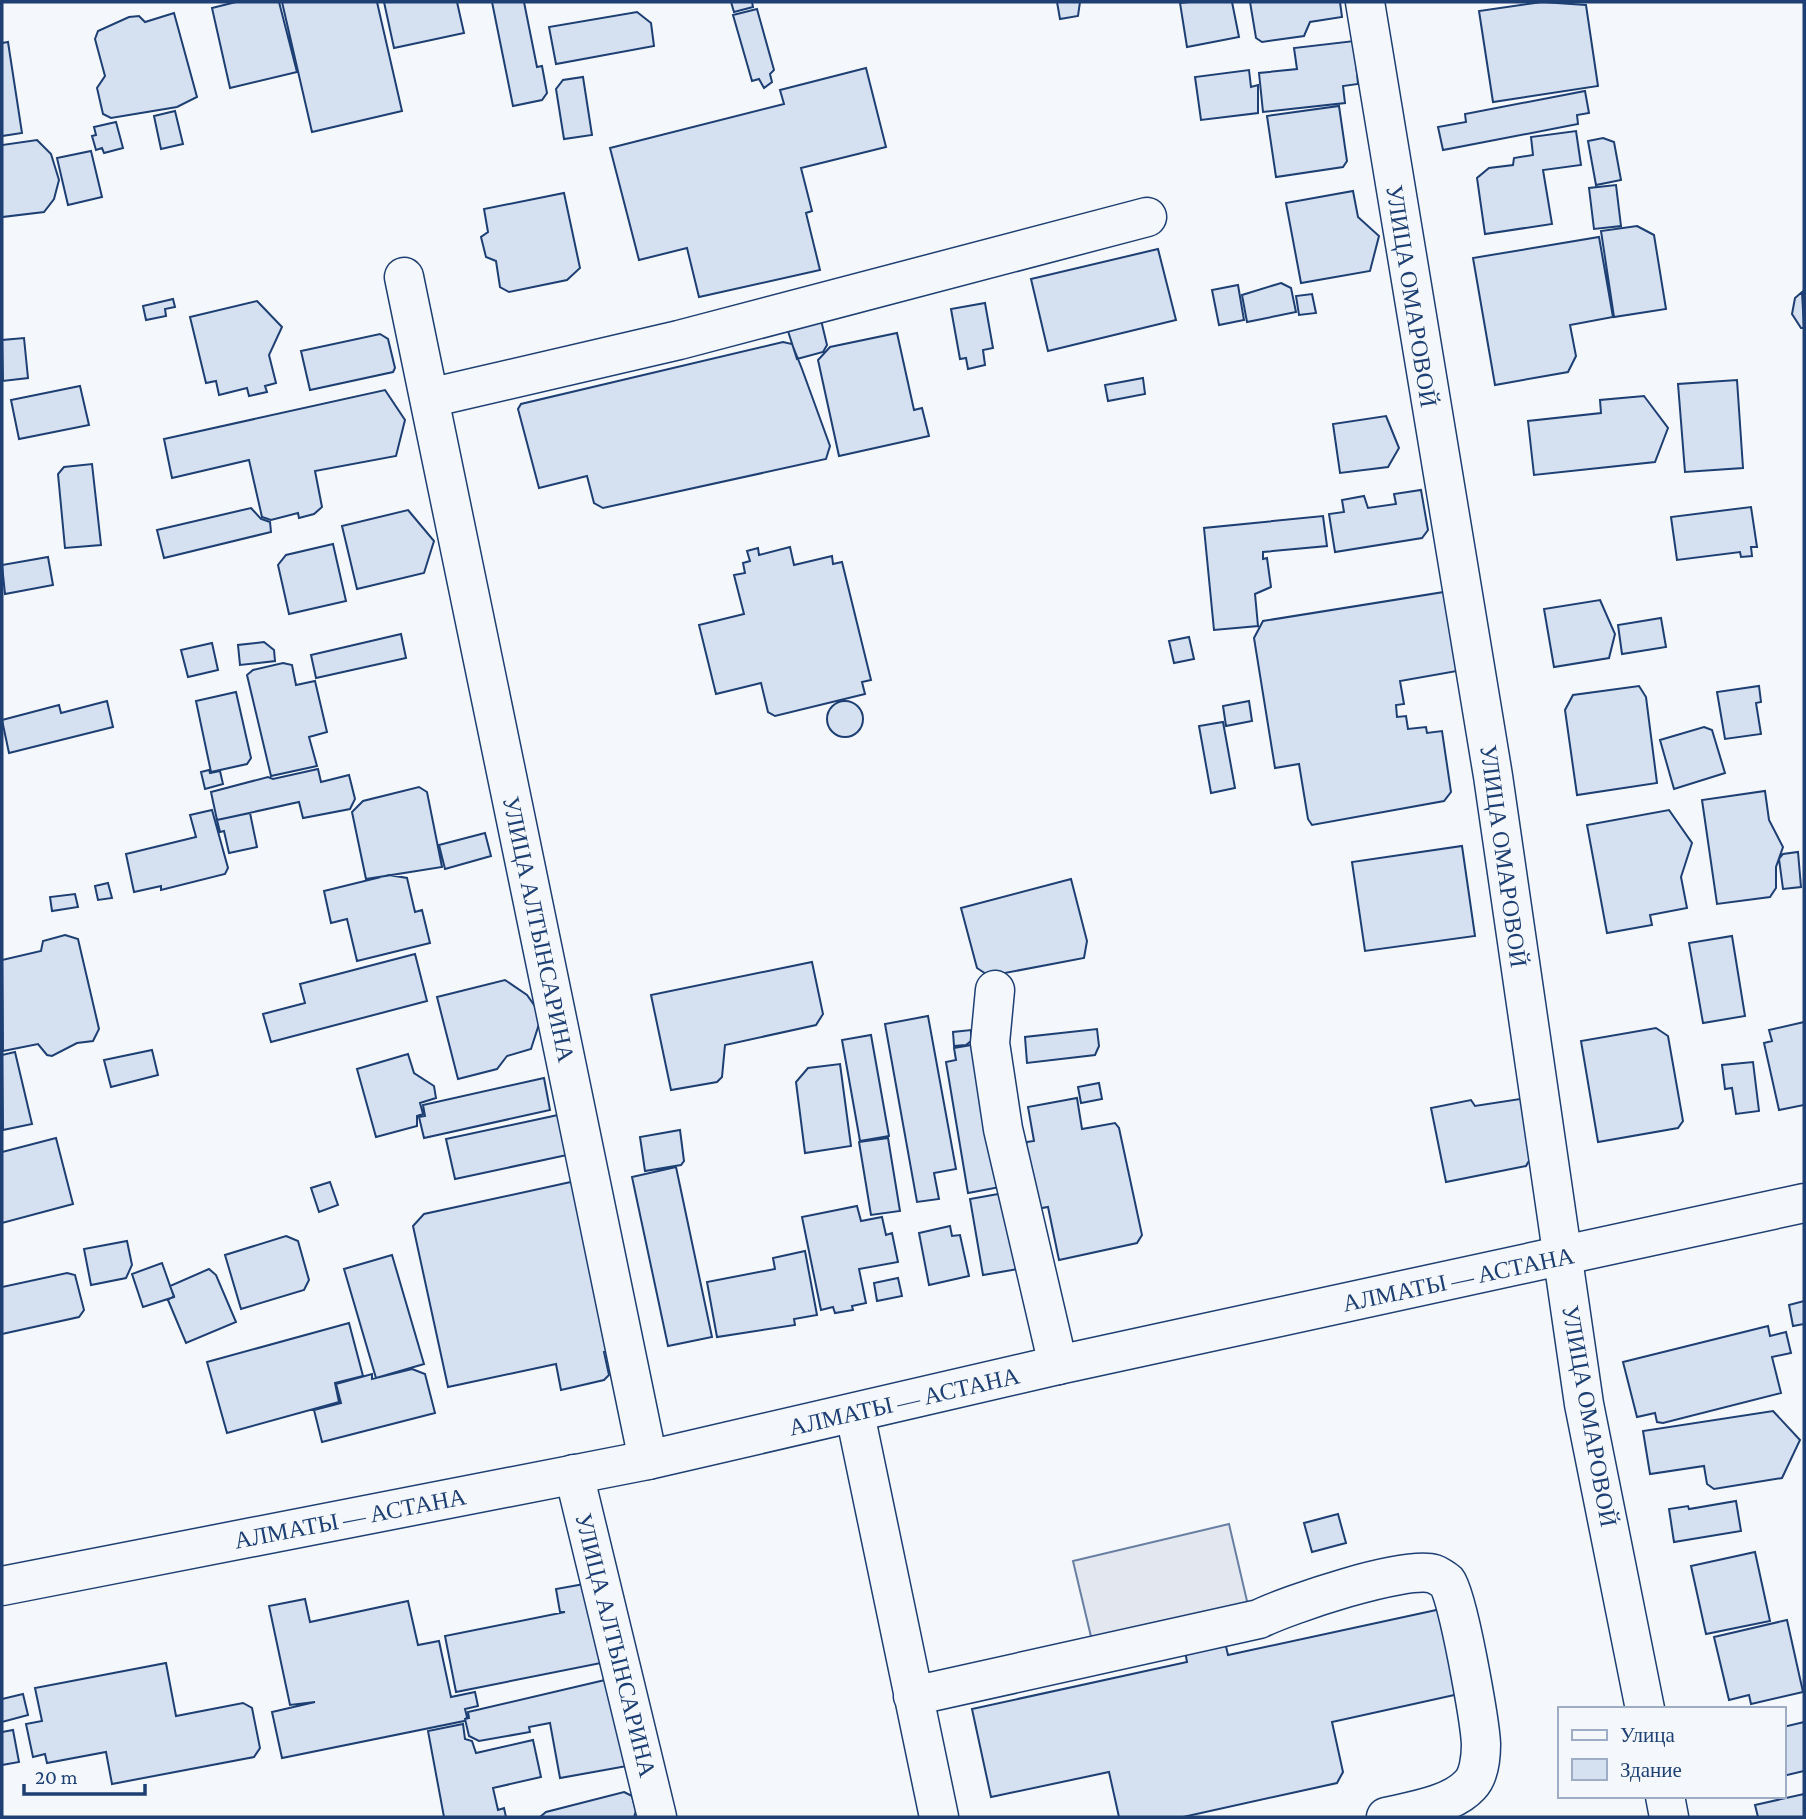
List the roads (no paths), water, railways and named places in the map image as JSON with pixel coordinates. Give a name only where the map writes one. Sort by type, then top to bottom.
[{"type":"main road","name":"УЛИЦА ОМАРОВОЙ","points":[[1365,2],[1493,776],[1584,1404],[1645,1707]]},
{"type":"main road","points":[[429,398],[679,341],[1147,217]]},
{"type":"main road","name":"УЛИЦА АЛТЫНСАРИНА","points":[[404,277],[648,1460]]},
{"type":"main road","points":[[995,990],[990,1043],[1003,1129],[1058,1365]]},
{"type":"main road","name":"АЛМАТЫ — АСТАНА","points":[[2,1586],[648,1460],[1058,1365],[1804,1203]]},
{"type":"main road","points":[[855,1413],[939,1817]]},
{"type":"main road","name":"УЛИЦА АЛТЫНСАРИНА","points":[[574,1474],[657,1817]]},
{"type":"main road","points":[[913,1696],[1259,1619],[1285,1606],[1407,1574],[1433,1574],[1448,1583],[1457,1608],[1481,1744],[1478,1772],[1471,1785],[1453,1797],[1386,1817]]},
{"type":"main road","points":[[1665,1798],[1670,1817]]}]
